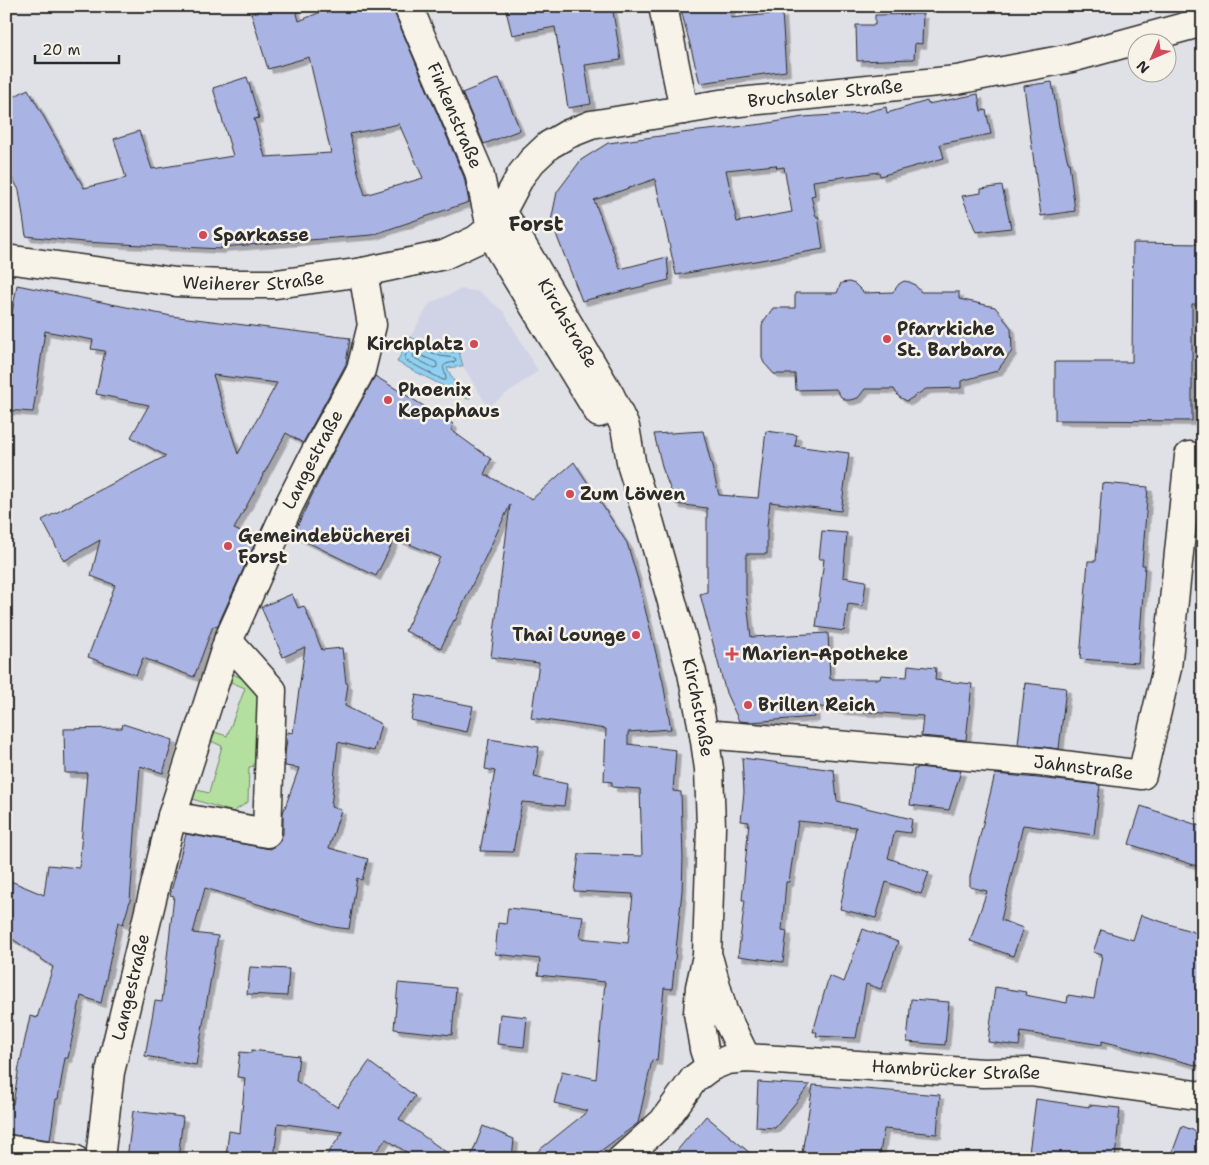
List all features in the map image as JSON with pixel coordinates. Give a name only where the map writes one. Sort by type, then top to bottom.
[{"type":"street","name":"Finkenstraße","points":[[408,6],[496,219]]},
{"type":"street","points":[[663,6],[684,110]]},
{"type":"street","name":"Bruchsaler Straße","points":[[496,219],[521,175],[532,161],[549,145],[568,134],[591,126],[730,103],[957,80],[1071,58],[1203,22]]},
{"type":"street","name":"Weiherer Straße","points":[[6,259],[176,282],[276,284],[363,272],[444,255],[476,240],[496,219]]},
{"type":"street","name":"Kirchstraße","points":[[496,219],[610,395],[625,427],[632,467],[692,673],[709,768],[711,827],[708,956],[700,987],[698,1013],[704,1049],[710,1067]]},
{"type":"street","name":"Langestraße","points":[[100,1159],[110,1072],[172,816],[228,641],[289,505],[361,370],[372,325],[363,272]]},
{"type":"street","name":"Jahnstraße","points":[[704,734],[1040,762],[1142,774],[1167,668],[1189,456]]},
{"type":"street","points":[[172,816],[267,833],[272,690],[228,641]]},
{"type":"street","name":"Kirchstraße","points":[[708,956],[723,1011],[746,1058]]},
{"type":"street","name":"Hambrücker Straße","points":[[710,1067],[727,1060],[746,1058],[983,1073],[1030,1072],[1203,1096]]},
{"type":"street","points":[[622,1159],[663,1122],[694,1079],[710,1067]]},
{"type":"street","points":[[6,1150],[74,1159]]},
{"type":"shaded area","name":"Kirchplatz","points":[[462,289],[480,292],[504,312],[538,371],[488,407],[463,366],[459,352],[441,352],[410,337],[430,303]]},
{"type":"green space","points":[[229,672],[252,683],[259,701],[254,766],[249,767],[248,802],[233,812],[186,797],[188,788],[209,793],[222,746],[204,738],[208,730],[227,736],[245,688],[226,680]]},
{"type":"water","points":[[410,337],[441,352],[459,352],[463,366],[447,368],[456,385],[471,397],[468,399],[397,362]]},
{"type":"building","points":[[273,6],[295,6],[299,21],[335,6],[393,6],[464,177],[469,202],[372,235],[221,247],[221,249],[83,242],[26,236],[19,190],[6,167],[6,101],[28,89],[84,188],[126,178],[114,139],[139,131],[152,169],[233,156],[213,88],[247,77],[259,118],[254,119],[265,157],[331,153],[309,57],[268,69],[251,13]],"holes":[[[399,124],[423,178],[365,195],[350,134]]]},
{"type":"building","points":[[505,6],[612,6],[621,60],[585,65],[591,104],[568,108],[555,27],[512,35]]},
{"type":"building","points":[[680,6],[730,6],[731,18],[782,13],[786,71],[700,83]]},
{"type":"building","points":[[923,14],[922,44],[915,43],[914,59],[857,61],[856,25],[875,25],[875,15]]},
{"type":"building","points":[[499,78],[520,130],[484,144],[462,93]]},
{"type":"building","points":[[1052,82],[1059,126],[1069,162],[1075,211],[1041,216],[1024,86]]},
{"type":"building","points":[[978,94],[981,111],[986,110],[991,134],[940,144],[944,158],[880,176],[879,172],[813,181],[815,195],[811,196],[816,217],[818,216],[823,249],[676,275],[655,179],[594,200],[620,269],[667,257],[669,280],[582,301],[551,221],[557,192],[581,160],[608,143],[763,124],[803,117],[863,113],[886,107],[887,113],[927,101],[928,104]],"holes":[[[776,165],[777,168],[784,167],[792,212],[737,222],[726,170]]]},
{"type":"building","points":[[1002,186],[1011,228],[976,232],[962,196],[981,193],[981,189]]},
{"type":"building","points":[[1133,243],[1203,244],[1203,304],[1192,304],[1192,421],[1055,420],[1055,362],[1132,362]]},
{"type":"building","name":"Pfarrkiche St. Barbara","points":[[904,281],[914,284],[921,292],[959,292],[959,299],[995,307],[1011,328],[1012,351],[997,371],[961,381],[961,388],[926,389],[907,401],[899,397],[894,389],[865,389],[858,398],[845,400],[836,389],[796,390],[795,374],[774,374],[764,363],[762,358],[763,322],[773,308],[795,308],[795,293],[837,293],[841,283],[849,282],[855,284],[864,293],[893,292]]},
{"type":"building","points":[[17,285],[171,316],[350,338],[346,364],[303,443],[286,433],[234,529],[257,539],[217,627],[213,626],[194,677],[143,658],[136,675],[88,657],[115,585],[91,576],[100,540],[64,561],[42,520],[166,456],[131,437],[149,405],[96,394],[105,351],[91,349],[93,340],[45,331],[33,412],[6,410],[6,346]],"holes":[[[213,375],[277,383],[238,454]]]},
{"type":"building","points":[[375,376],[453,424],[451,430],[491,459],[484,474],[532,499],[574,462],[627,543],[638,580],[663,682],[671,729],[628,732],[628,744],[676,750],[673,791],[681,792],[682,891],[672,989],[664,988],[657,1061],[652,1060],[638,1123],[590,1159],[528,1159],[588,1111],[554,1103],[562,1071],[596,1079],[605,982],[538,975],[540,959],[495,954],[498,923],[506,924],[508,908],[583,916],[580,938],[628,943],[633,894],[574,891],[579,854],[642,856],[640,789],[612,787],[612,782],[604,781],[606,729],[531,718],[539,663],[491,657],[510,505],[441,648],[405,631],[440,557],[395,538],[376,576],[293,535],[328,462]]},
{"type":"building","points":[[703,431],[719,495],[758,498],[766,431],[797,435],[795,446],[849,453],[841,511],[770,502],[767,526],[767,554],[746,554],[746,593],[751,637],[828,633],[830,679],[880,679],[881,675],[907,677],[908,665],[936,668],[935,680],[972,684],[966,740],[921,736],[923,716],[814,706],[815,717],[750,722],[739,721],[726,693],[700,594],[707,592],[707,508],[676,504],[663,470],[654,434]]},
{"type":"building","points":[[1102,483],[1148,487],[1142,565],[1145,565],[1138,663],[1080,659],[1088,561],[1096,561]]},
{"type":"building","points":[[822,531],[847,533],[843,577],[866,581],[863,606],[848,604],[844,631],[816,627],[824,559],[819,559]]},
{"type":"building","points":[[292,594],[298,608],[304,606],[322,650],[342,648],[346,683],[348,684],[345,706],[381,724],[374,751],[338,742],[331,807],[341,810],[329,848],[368,859],[362,880],[357,878],[349,929],[333,927],[205,888],[193,933],[218,936],[196,1065],[145,1056],[155,1001],[162,1002],[174,896],[170,895],[186,834],[271,849],[279,842],[283,834],[283,813],[299,768],[285,766],[285,754],[288,732],[293,733],[305,647],[283,657],[261,607]]},
{"type":"building","points":[[1025,683],[1066,688],[1059,749],[1018,744]]},
{"type":"building","points":[[416,695],[473,706],[467,732],[411,720]]},
{"type":"building","points":[[123,724],[173,740],[163,773],[140,766],[130,901],[123,924],[118,922],[101,1003],[81,996],[68,1058],[65,1058],[58,1099],[56,1099],[50,1140],[6,1134],[6,1103],[13,1104],[30,1016],[37,1018],[53,967],[6,936],[6,879],[44,895],[48,865],[79,868],[87,773],[65,773],[64,729],[122,728]]},
{"type":"building","points":[[489,739],[539,747],[534,777],[567,784],[564,806],[522,802],[513,852],[480,851],[495,771],[485,769]]},
{"type":"building","points":[[742,758],[834,770],[837,801],[912,819],[910,833],[895,831],[888,858],[929,872],[921,894],[886,882],[876,918],[840,909],[856,827],[798,821],[789,882],[786,882],[782,930],[787,931],[783,962],[738,956],[745,900],[742,900],[749,822],[741,821],[744,792]]},
{"type":"building","points":[[917,767],[961,771],[949,810],[910,805],[914,769],[917,769]]},
{"type":"building","points":[[995,774],[1100,785],[1094,835],[1023,825],[1001,920],[1023,928],[1013,956],[970,941],[987,891],[970,887],[970,877]]},
{"type":"building","points":[[1141,806],[1203,827],[1203,868],[1129,844]]},
{"type":"building","points":[[1141,915],[1203,935],[1203,1067],[1102,1041],[1102,1045],[1021,1032],[1019,1046],[988,1042],[995,987],[1026,992],[1025,995],[1067,1003],[1068,995],[1094,999],[1102,955],[1093,952],[1101,930],[1133,940]]},
{"type":"building","points":[[863,929],[898,942],[881,989],[866,984],[856,1038],[816,1036],[817,1032],[813,1032],[829,976],[844,982]]},
{"type":"building","points":[[250,967],[289,969],[287,996],[247,994]]},
{"type":"building","points":[[398,983],[456,988],[452,1035],[394,1029]]},
{"type":"building","points":[[911,999],[949,1002],[945,1045],[907,1042]]},
{"type":"building","points":[[500,1014],[527,1017],[524,1047],[497,1044]]},
{"type":"building","points":[[252,1050],[299,1056],[296,1081],[337,1107],[369,1062],[415,1096],[399,1119],[456,1159],[417,1159],[386,1139],[370,1159],[324,1159],[343,1132],[278,1123],[274,1159],[249,1159],[226,1156],[229,1131],[240,1133],[245,1078],[237,1077],[240,1052],[251,1053]]},
{"type":"building","points":[[758,1082],[810,1085],[775,1128],[756,1127]]},
{"type":"building","points":[[813,1085],[940,1095],[937,1134],[884,1129],[879,1159],[801,1159]]},
{"type":"building","points":[[1036,1099],[1089,1107],[1089,1105],[1120,1108],[1115,1159],[1072,1159],[1029,1153]]},
{"type":"building","points":[[133,1111],[183,1117],[178,1159],[127,1159]]},
{"type":"building","points":[[706,1116],[757,1159],[670,1159]]},
{"type":"building","points":[[483,1126],[514,1139],[512,1159],[470,1159]]},
{"type":"building","points":[[1182,1126],[1203,1134],[1203,1159],[1170,1159]]},
{"type":"place","name":"Sparkasse","points":[[203,235]]},
{"type":"place","name":"Pfarrkiche St. Barbara","points":[[887,339]]},
{"type":"place","name":"Kirchplatz","points":[[474,344]]},
{"type":"place","name":"Phoenix Kepaphaus","points":[[388,400]]},
{"type":"place","name":"Zum Löwen","points":[[570,494]]},
{"type":"place","name":"Gemeindebücherei Forst","points":[[228,546]]},
{"type":"place","name":"Thai Lounge","points":[[636,635]]},
{"type":"place","name":"Marien-Apotheke","points":[[732,654]]},
{"type":"place","name":"Brillen Reich","points":[[748,705]]},
{"type":"district","name":"Forst","points":[[536,224]]}]
